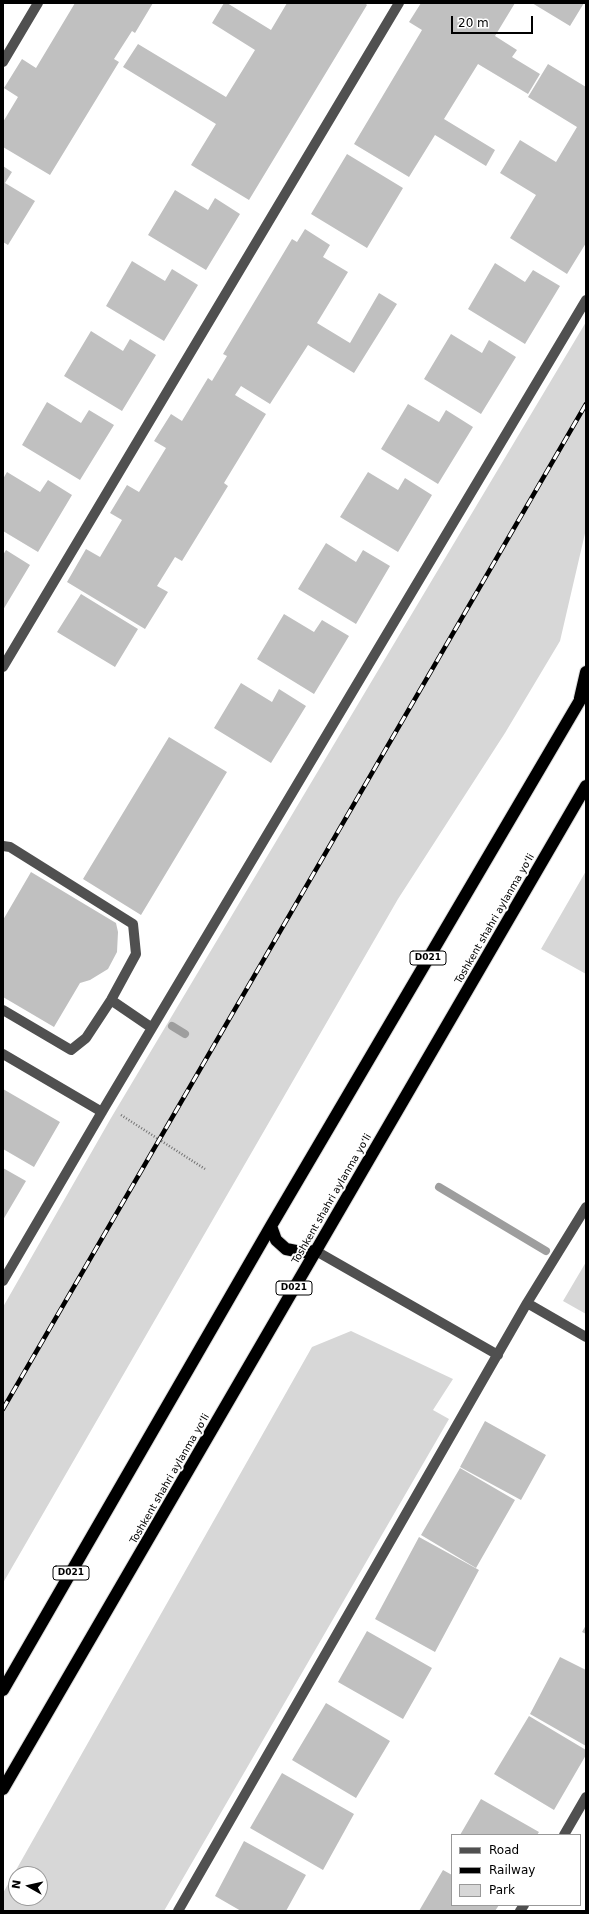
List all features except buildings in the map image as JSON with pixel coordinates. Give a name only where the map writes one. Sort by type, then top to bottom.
[{"type":"highway","points":[[579,703],[586,672]]},
{"type":"highway","name":"D021","points":[[3,1690],[271,1226],[586,690]]},
{"type":"highway","name":"Toshkent shahri aylanma yoʻli","points":[[3,1790],[586,786]]},
{"type":"highway","points":[[271,1226],[276,1240],[286,1249],[301,1252],[316,1251]]},
{"type":"street","points":[[3,62],[38,3]]},
{"type":"street","points":[[3,667],[399,3]]},
{"type":"street","points":[[3,1281],[586,300]]},
{"type":"street","points":[[3,846],[10,847],[133,924],[136,954],[111,1000],[86,1038],[71,1050],[3,1010]]},
{"type":"street","points":[[111,1000],[152,1028]]},
{"type":"street","points":[[3,1054],[104,1109]]},
{"type":"street","points":[[178,1911],[527,1303],[586,1207]]},
{"type":"street","points":[[316,1251],[498,1355]]},
{"type":"street","points":[[527,1303],[586,1337]]},
{"type":"street","points":[[565,1834],[586,1798]]},
{"type":"path","points":[[104,1109],[206,1170]]},
{"type":"green space","points":[[586,322],[586,529],[560,641],[505,733],[398,899],[3,1583],[3,1307],[111,1118]]},
{"type":"green space","points":[[586,871],[586,974],[541,949]]},
{"type":"green space","points":[[586,1262],[586,1314],[563,1301]]},
{"type":"green space","points":[[351,1331],[453,1379],[433,1410],[449,1419],[164,1911],[3,1911],[3,1893],[8,1884],[8,1906],[48,1906],[48,1866],[18,1866],[312,1347]]},
{"type":"waterway","points":[[172,1026],[185,1034]]},
{"type":"waterway","points":[[439,1187],[546,1251]]},
{"type":"railway","points":[[3,1409],[586,404]]}]
